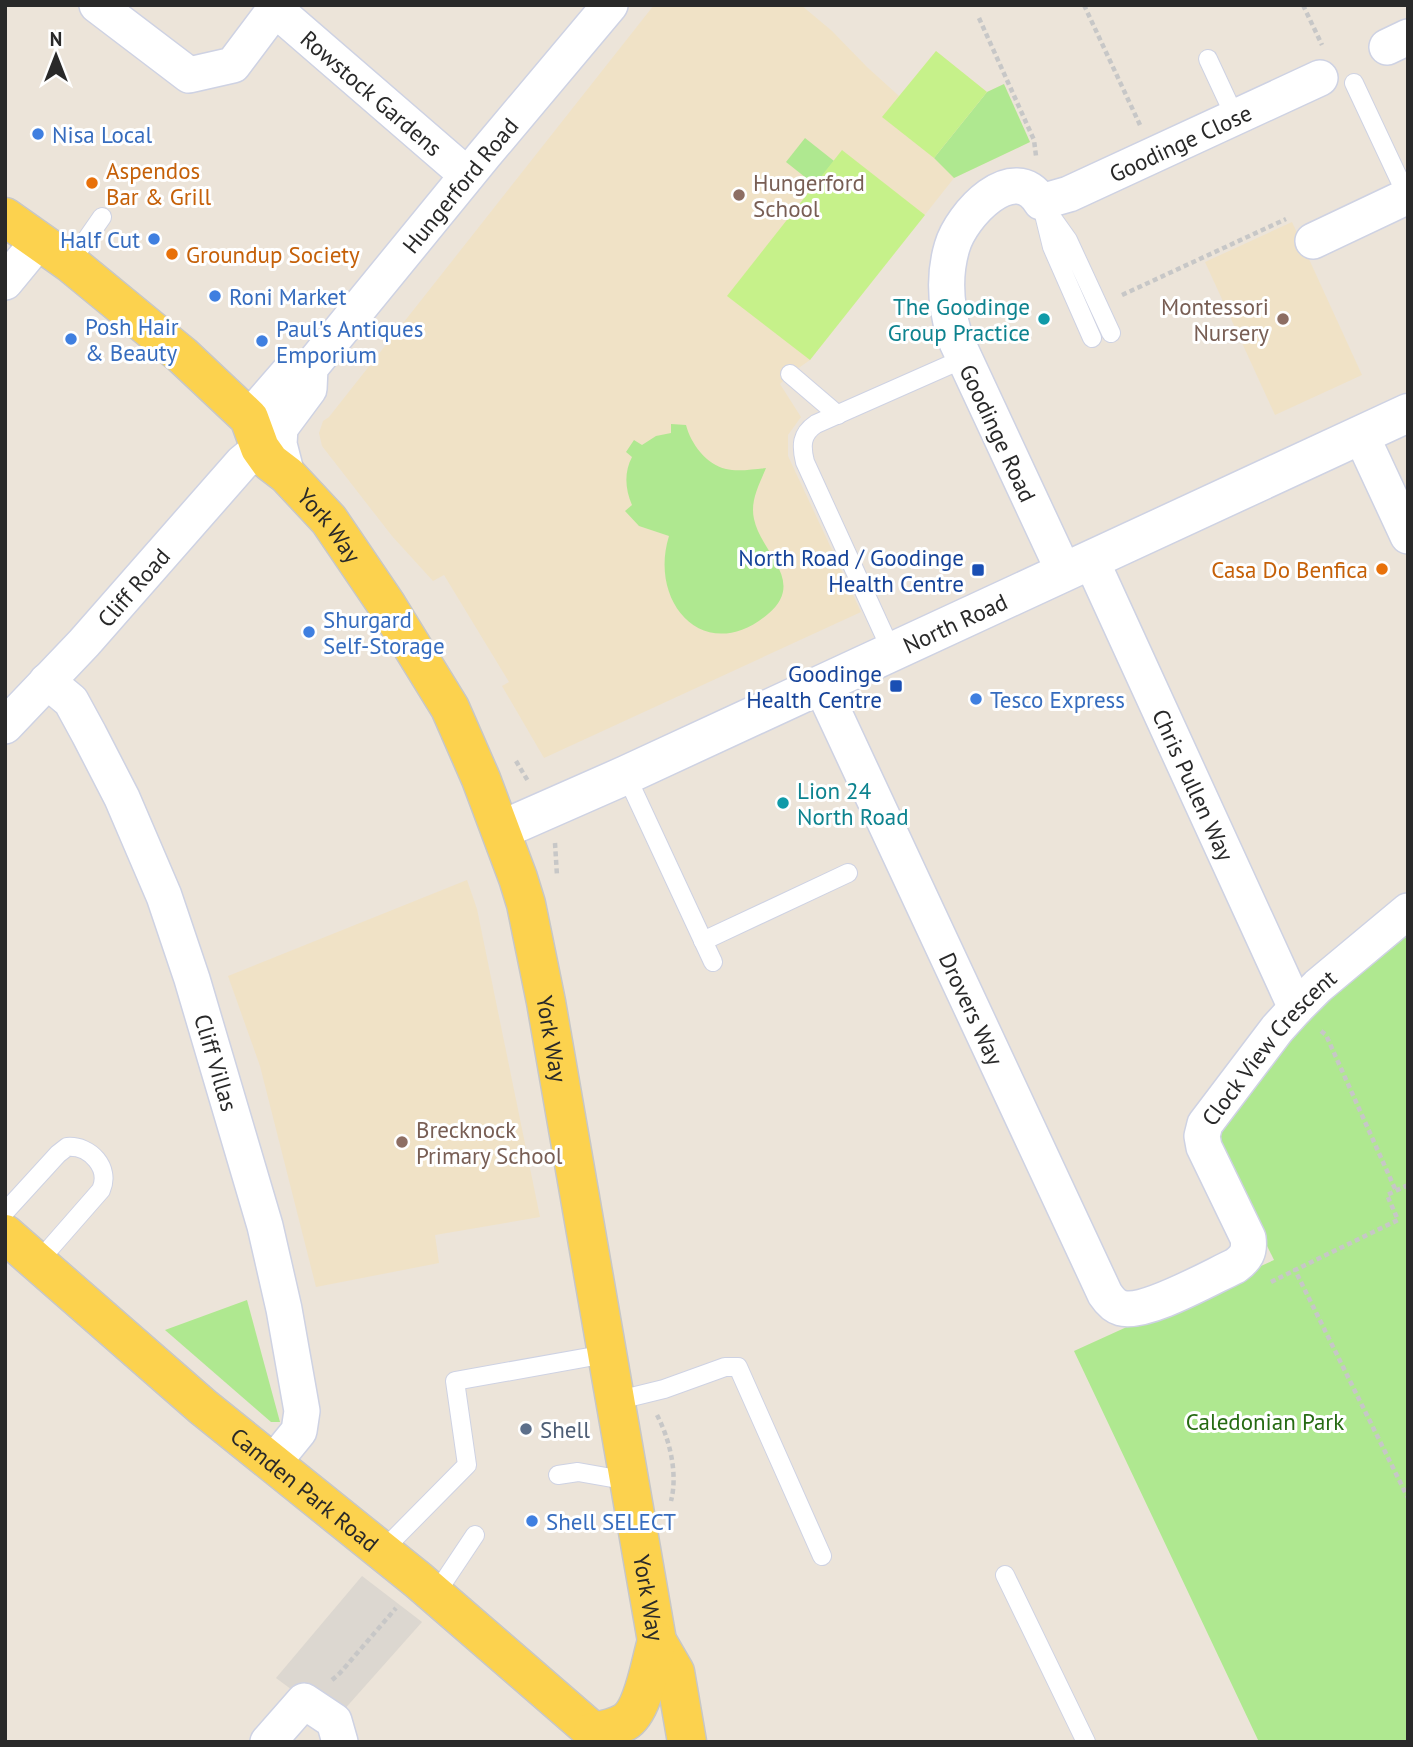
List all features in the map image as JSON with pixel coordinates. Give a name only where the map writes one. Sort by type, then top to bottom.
[{"type":"main road","name":"York Way","points":[[5,217],[70,263],[182,355],[263,431],[270,462],[287,475],[336,530],[386,604],[450,708],[501,830],[526,904],[540,970],[657,1641],[675,1672],[687,1742]]},
{"type":"main road","name":"Camden Park Road","points":[[6,1229],[38,1262],[203,1407],[382,1551],[418,1598],[599,1737]]},
{"type":"main road","points":[[599,1737],[628,1720],[644,1692],[657,1641]]},
{"type":"street","name":"Rowstock Gardens","points":[[97,5],[189,75],[233,65],[277,7],[467,175]]},
{"type":"street","name":"Hungerford Road","points":[[263,431],[289,372],[310,368],[610,5]]},
{"type":"street","name":"Goodinge Close","points":[[1035,195],[1069,194],[1235,117],[1322,63]]},
{"type":"street","name":"Goodinge Road","points":[[1035,195],[1021,185],[1012,186],[976,206],[963,223],[953,244],[948,266],[949,318],[963,359],[1077,566]]},
{"type":"street","points":[[1303,228],[1408,196]]},
{"type":"street","points":[[5,282],[38,242]]},
{"type":"street","name":"North Road","points":[[501,830],[626,775],[1408,413]]},
{"type":"street","name":"Cliff Road","points":[[5,726],[84,643],[242,463],[263,431]]},
{"type":"street","points":[[1361,435],[1408,536]]},
{"type":"street","name":"Chris Pullen Way","points":[[1077,566],[1296,1008]]},
{"type":"street","name":"Cliff Villas","points":[[47,681],[71,701],[122,798],[160,886],[192,979],[265,1226],[284,1309],[302,1411],[299,1431],[273,1464]]},
{"type":"street","name":"Drovers Way","points":[[821,685],[1105,1294],[1116,1307],[1130,1310],[1140,1308]]},
{"type":"street","name":"Clock View Crescent","points":[[1140,1308],[1235,1266],[1246,1256],[1249,1245],[1246,1230],[1204,1147],[1202,1129],[1210,1115],[1296,1008],[1318,986],[1408,911]]},
{"type":"street","points":[[268,1742],[304,1701],[334,1721],[340,1742]]},
{"type":"lane","points":[[1208,59],[1235,117]]},
{"type":"lane","points":[[1354,83],[1408,196]]},
{"type":"lane","points":[[1035,195],[1068,240],[1111,333]]},
{"type":"lane","points":[[1035,195],[1052,247],[1092,338]]},
{"type":"lane","points":[[70,263],[102,217]]},
{"type":"lane","points":[[892,652],[805,462],[803,439],[808,430],[838,415],[963,359]]},
{"type":"lane","points":[[790,374],[838,415]]},
{"type":"lane","points":[[626,775],[713,962]]},
{"type":"lane","points":[[703,941],[848,873]]},
{"type":"lane","points":[[6,1229],[58,1154],[67,1147],[84,1149],[100,1164],[105,1181],[101,1190],[38,1262]]},
{"type":"lane","points":[[382,1551],[467,1465],[455,1381],[606,1354]]},
{"type":"lane","points":[[615,1401],[664,1389],[725,1367],[738,1367],[822,1556]]},
{"type":"lane","points":[[558,1475],[578,1472],[629,1481]]},
{"type":"lane","points":[[418,1598],[475,1535]]},
{"type":"lane","points":[[1005,1575],[1086,1742]]},
{"type":"path","points":[[1084,5],[1153,155]]},
{"type":"path","points":[[1303,5],[1322,63]]},
{"type":"path","points":[[979,18],[1034,139],[1035,195]]},
{"type":"path","points":[[1114,298],[1303,228]]},
{"type":"path","points":[[1296,1008],[1326,1035],[1396,1191]]},
{"type":"path","points":[[1408,1185],[1387,1195],[1398,1220],[1295,1270],[1408,1499]]},
{"type":"path","points":[[304,1701],[340,1674],[418,1598]]},
{"type":"shaded area","points":[[654,5],[801,5],[899,96],[936,51],[987,92],[1004,84],[1030,142],[954,178],[810,360],[780,384],[801,417],[788,435],[788,456],[861,612],[544,758],[502,686],[509,682],[444,575],[433,581],[392,536],[322,446],[319,433],[323,421],[329,417]]},
{"type":"shaded area","name":"Montessori Nursery","points":[[1292,222],[1362,375],[1275,415],[1205,262]]},
{"type":"shaded area","name":"Brecknock Primary School","points":[[467,880],[477,909],[540,1217],[435,1235],[439,1263],[316,1287],[260,1066],[228,976]]},
{"type":"shaded area","points":[[362,1576],[422,1622],[334,1721],[276,1678]]},
{"type":"green space","points":[[936,51],[987,92],[934,158],[882,117]]},
{"type":"green space","points":[[1004,84],[1030,142],[954,178],[934,158],[987,92]]},
{"type":"green space","points":[[805,138],[834,161],[815,185],[786,162]]},
{"type":"green space","points":[[842,150],[925,215],[810,360],[727,296]]},
{"type":"green space","points":[[671,424],[686,425],[700,452],[712,463],[736,470],[766,468],[754,499],[753,512],[758,531],[783,578],[783,590],[779,602],[768,614],[745,629],[723,634],[703,630],[687,620],[674,604],[667,584],[665,561],[669,536],[639,526],[625,511],[632,505],[626,481],[632,457],[626,452],[634,440],[642,445],[656,436],[671,433]]},
{"type":"green space","name":"Caledonian Park","points":[[1408,924],[1408,1742],[1259,1742],[1074,1351],[1274,1260],[1217,1144],[1223,1117],[1287,1034]]},
{"type":"green space","points":[[247,1300],[280,1422],[271,1422],[165,1330]]},
{"type":"place","name":"Nisa Local","points":[[38,134]]},
{"type":"place","name":"Aspendos Bar & Grill","points":[[92,183]]},
{"type":"place","name":"Hungerford School","points":[[739,195]]},
{"type":"place","name":"Half Cut","points":[[154,239]]},
{"type":"place","name":"Groundup Society","points":[[172,254]]},
{"type":"place","name":"Roni Market","points":[[215,296]]},
{"type":"place","name":"The Goodinge Group Practice","points":[[1044,319]]},
{"type":"place","name":"Montessori Nursery","points":[[1283,319]]},
{"type":"place","name":"Posh Hair & Beauty","points":[[71,339]]},
{"type":"place","name":"Paul's Antiques Emporium","points":[[262,341]]},
{"type":"place","name":"Casa Do Benfica","points":[[1382,569]]},
{"type":"place","name":"North Road / Goodinge Health Centre","points":[[978,570]]},
{"type":"place","name":"Shurgard Self-Storage","points":[[309,632]]},
{"type":"place","name":"Goodinge Health Centre","points":[[896,686]]},
{"type":"place","name":"Tesco Express","points":[[976,699]]},
{"type":"place","name":"Lion 24 North Road","points":[[783,803]]},
{"type":"place","name":"Brecknock Primary School","points":[[402,1142]]},
{"type":"place","name":"Shell","points":[[526,1429]]},
{"type":"place","name":"Shell SELECT","points":[[532,1521]]}]
